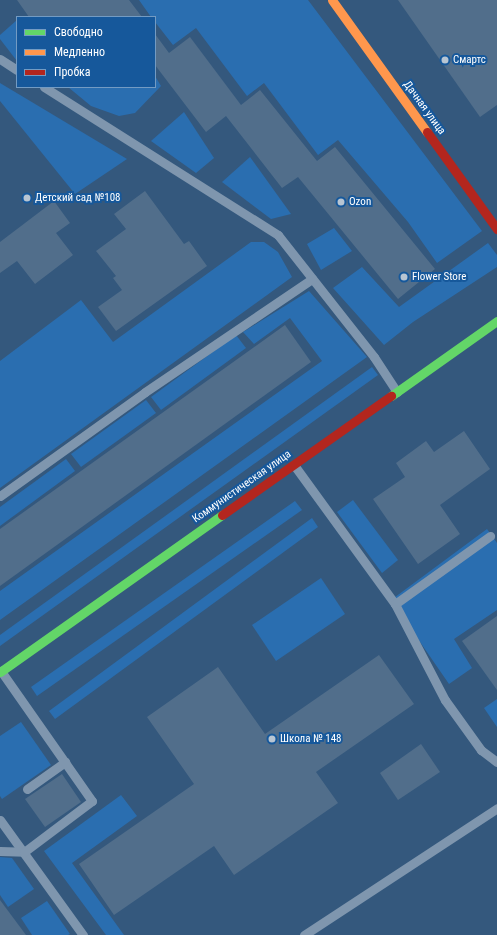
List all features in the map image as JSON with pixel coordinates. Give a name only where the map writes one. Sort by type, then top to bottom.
[{"type":"main road","name":"Дачная улица","points":[[332,0],[497,229]]},
{"type":"main road","name":"Коммунистическая улица","points":[[1,671],[497,321]]},
{"type":"lane","points":[[0,59],[16,69]]},
{"type":"lane","points":[[46,88],[278,235],[374,357],[397,392]]},
{"type":"lane","points":[[0,496],[139,397],[312,279]]},
{"type":"lane","points":[[294,465],[395,604],[444,700],[481,750],[497,762]]},
{"type":"lane","points":[[395,604],[490,536]]},
{"type":"lane","points":[[0,851],[24,852],[92,801],[1,671]]},
{"type":"lane","points":[[27,789],[65,762]]},
{"type":"lane","points":[[304,935],[497,808]]},
{"type":"lane","points":[[0,820],[83,935]]},
{"type":"shaded area","points":[[139,0],[308,0],[482,231],[437,263],[408,222],[338,140],[318,155],[264,83],[247,96],[196,28],[173,45],[156,23],[156,16],[150,16]]},
{"type":"shaded area","points":[[16,21],[16,60],[0,39],[0,35]]},
{"type":"shaded area","points":[[156,78],[161,86],[135,113],[119,116],[91,106],[69,88],[156,88]]},
{"type":"shaded area","points":[[0,83],[127,159],[75,194],[0,101]]},
{"type":"shaded area","points":[[184,112],[214,158],[196,173],[151,141]]},
{"type":"shaded area","points":[[250,157],[291,214],[271,219],[222,182]]},
{"type":"shaded area","points":[[334,228],[352,251],[321,270],[307,244]]},
{"type":"shaded area","points":[[251,242],[264,242],[278,252],[292,277],[0,488],[0,361],[81,300],[113,342]]},
{"type":"shaded area","points":[[488,243],[497,255],[497,267],[413,322],[384,345],[333,288],[362,267],[399,307]]},
{"type":"shaded area","points":[[309,291],[367,357],[0,620],[0,591],[322,361],[290,318],[254,344],[243,332]]},
{"type":"shaded area","points":[[236,335],[246,348],[161,410],[151,397]]},
{"type":"shaded area","points":[[372,367],[378,375],[0,646],[0,635]]},
{"type":"shaded area","points":[[146,400],[156,413],[81,467],[71,454]]},
{"type":"shaded area","points":[[66,459],[75,471],[0,526],[0,507]]},
{"type":"shaded area","points":[[353,500],[398,560],[382,573],[337,512]]},
{"type":"shaded area","points":[[295,501],[302,510],[37,696],[31,687]]},
{"type":"shaded area","points":[[312,518],[318,527],[55,719],[49,711]]},
{"type":"shaded area","points":[[487,529],[497,543],[497,610],[454,639],[472,668],[449,684],[391,600]]},
{"type":"shaded area","points":[[321,578],[345,614],[276,661],[252,625]]},
{"type":"shaded area","points":[[497,699],[497,727],[484,708]]},
{"type":"shaded area","points":[[21,722],[51,765],[2,799],[0,796],[0,736]]},
{"type":"shaded area","points":[[121,795],[137,816],[72,863],[124,935],[106,935],[44,851]]},
{"type":"shaded area","points":[[0,857],[12,858],[34,889],[8,907],[0,895]]},
{"type":"shaded area","points":[[47,901],[70,934],[32,935],[21,918]]},
{"type":"building","points":[[17,0],[129,0],[141,16],[28,16]]},
{"type":"building","points":[[398,0],[497,0],[497,105],[480,117]]},
{"type":"building","points":[[156,35],[169,53],[190,37],[241,105],[260,90],[317,161],[335,147],[435,269],[398,299],[298,177],[282,188],[226,116],[206,132],[156,66]]},
{"type":"building","points":[[145,191],[184,244],[189,241],[207,266],[116,331],[98,307],[122,290],[113,278],[116,276],[96,251],[126,229],[114,214]]},
{"type":"building","points":[[54,201],[70,223],[56,233],[73,255],[35,284],[17,261],[0,273],[0,242]]},
{"type":"building","points":[[285,325],[311,362],[0,586],[0,529]]},
{"type":"building","points":[[464,431],[490,469],[440,505],[460,534],[418,564],[373,499],[405,477],[396,463],[426,441],[434,452]]},
{"type":"building","points":[[497,616],[497,690],[462,641]]},
{"type":"building","points":[[379,655],[414,704],[316,772],[338,803],[234,875],[214,846],[114,915],[79,864],[194,784],[147,717],[218,667],[265,734]]},
{"type":"building","points":[[421,744],[440,772],[398,800],[380,773]]},
{"type":"building","points":[[62,774],[81,802],[45,827],[25,799]]},
{"type":"building","points":[[0,900],[26,935],[0,935]]},
{"type":"traffic: fast","points":[[391,396],[497,321]]},
{"type":"traffic: fast","points":[[0,672],[222,515]]},
{"type":"traffic: slow","points":[[332,0],[427,132]]},
{"type":"traffic: jam","points":[[427,132],[497,229]]},
{"type":"traffic: jam","points":[[222,515],[391,396]]},
{"type":"place","name":"Смартс","points":[[445,60]]},
{"type":"place","name":"Детский сад №108","points":[[27,198]]},
{"type":"place","name":"Ozon","points":[[341,202]]},
{"type":"place","name":"Flower Store","points":[[404,277]]},
{"type":"place","name":"Школа № 148","points":[[272,739]]}]
